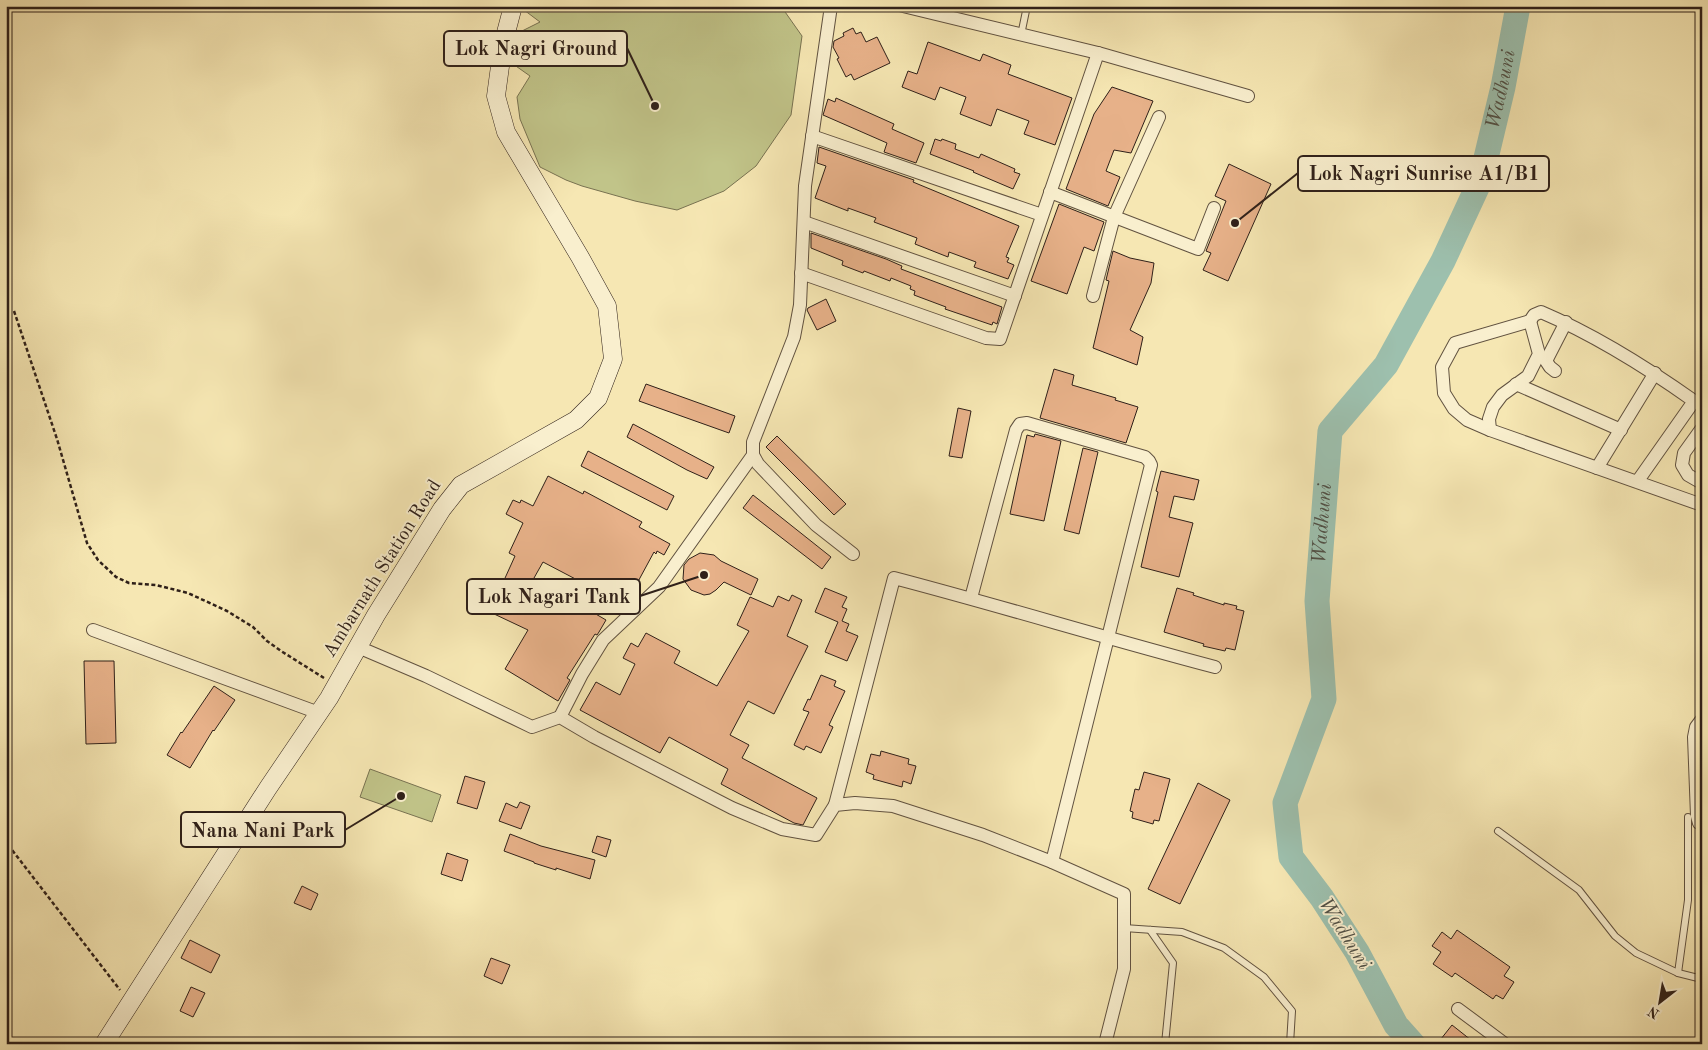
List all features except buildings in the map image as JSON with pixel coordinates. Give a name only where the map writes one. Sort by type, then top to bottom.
[{"type":"main road","name":"Ambarnath Station Road","points":[[104,1044],[268,788],[336,686],[358,646],[442,509],[461,485],[576,420],[598,398],[613,358],[606,306],[556,214],[506,132],[496,96],[503,44],[513,6]]},
{"type":"street","points":[[831,6],[806,186],[800,305],[794,337],[753,442],[753,455],[758,464],[792,502],[816,525],[853,554]]},
{"type":"street","points":[[903,6],[1098,53],[1248,96]]},
{"type":"street","points":[[801,273],[986,338],[1000,339],[1098,53]]},
{"type":"street","points":[[1093,296],[1114,217],[1159,117]]},
{"type":"street","points":[[812,136],[1042,215]]},
{"type":"street","points":[[1050,192],[1198,249],[1214,208]]},
{"type":"street","points":[[804,222],[1015,296]]},
{"type":"street","points":[[1637,482],[1694,401],[1655,373],[1566,322],[1541,312],[1534,315],[1530,321],[1455,343],[1442,366],[1444,393],[1454,409],[1467,420],[1490,430],[1702,505]]},
{"type":"street","points":[[1490,430],[1489,419],[1493,407],[1502,395],[1528,376],[1539,354],[1530,321]]},
{"type":"street","points":[[1555,371],[1546,360],[1566,322]]},
{"type":"street","points":[[1597,468],[1655,373]]},
{"type":"street","points":[[1516,384],[1620,430]]},
{"type":"street","points":[[970,598],[1016,430],[1020,424],[1027,423],[1145,457],[1149,461],[1151,465],[1052,862]]},
{"type":"street","points":[[1702,428],[1684,452],[1682,465],[1688,475],[1702,482]]},
{"type":"street","points":[[358,646],[426,676],[532,727],[560,717],[582,674],[603,640],[659,587],[753,455]]},
{"type":"street","points":[[560,717],[594,737],[732,808],[782,829],[816,835],[835,805],[894,578],[1215,667]]},
{"type":"street","points":[[93,630],[318,713]]},
{"type":"street","points":[[1702,718],[1696,727],[1694,737],[1697,816],[1699,823],[1702,824]]},
{"type":"street","points":[[835,805],[855,803],[893,806],[983,835],[1052,862],[1124,894],[1124,969],[1105,1044]]},
{"type":"street","points":[[1458,1009],[1505,1044]]},
{"type":"lane","points":[[1022,35],[1028,6]]},
{"type":"lane","points":[[1678,973],[1688,900],[1688,817]]},
{"type":"lane","points":[[1498,831],[1579,890],[1615,936],[1636,953],[1678,973],[1702,979]]},
{"type":"lane","points":[[1124,928],[1182,932],[1224,948],[1264,977],[1292,1011],[1290,1044]]},
{"type":"lane","points":[[1150,930],[1173,963],[1165,1044]]},
{"type":"path","points":[[14,311],[57,439],[87,543],[98,560],[116,577],[129,582],[156,585],[188,593],[227,611],[253,627],[267,641],[281,651],[336,686]]},
{"type":"path","points":[[6,839],[9,846],[130,1003]]},
{"type":"green space","points":[[526,6],[778,6],[783,9],[802,36],[791,115],[756,166],[724,191],[677,210],[635,201],[566,180],[540,167],[520,119],[517,97],[530,76],[513,64],[520,32],[540,22],[524,10]]},
{"type":"green space","points":[[370,769],[441,795],[432,822],[360,797]]},
{"type":"waterway","name":"Wadhuni","points":[[1413,1044],[1396,1025],[1357,952],[1322,898],[1291,857],[1285,803],[1324,699],[1317,601],[1330,431],[1386,365],[1443,261],[1481,179],[1503,87],[1518,6]]},
{"type":"place","name":"Lok Nagri Ground","points":[[655,106]]},
{"type":"place","name":"Lok Nagri Sunrise A1/B1","points":[[1235,223]]},
{"type":"place","name":"Lok Nagari Tank","points":[[704,575]]},
{"type":"place","name":"Nana Nani Park","points":[[401,796]]}]
